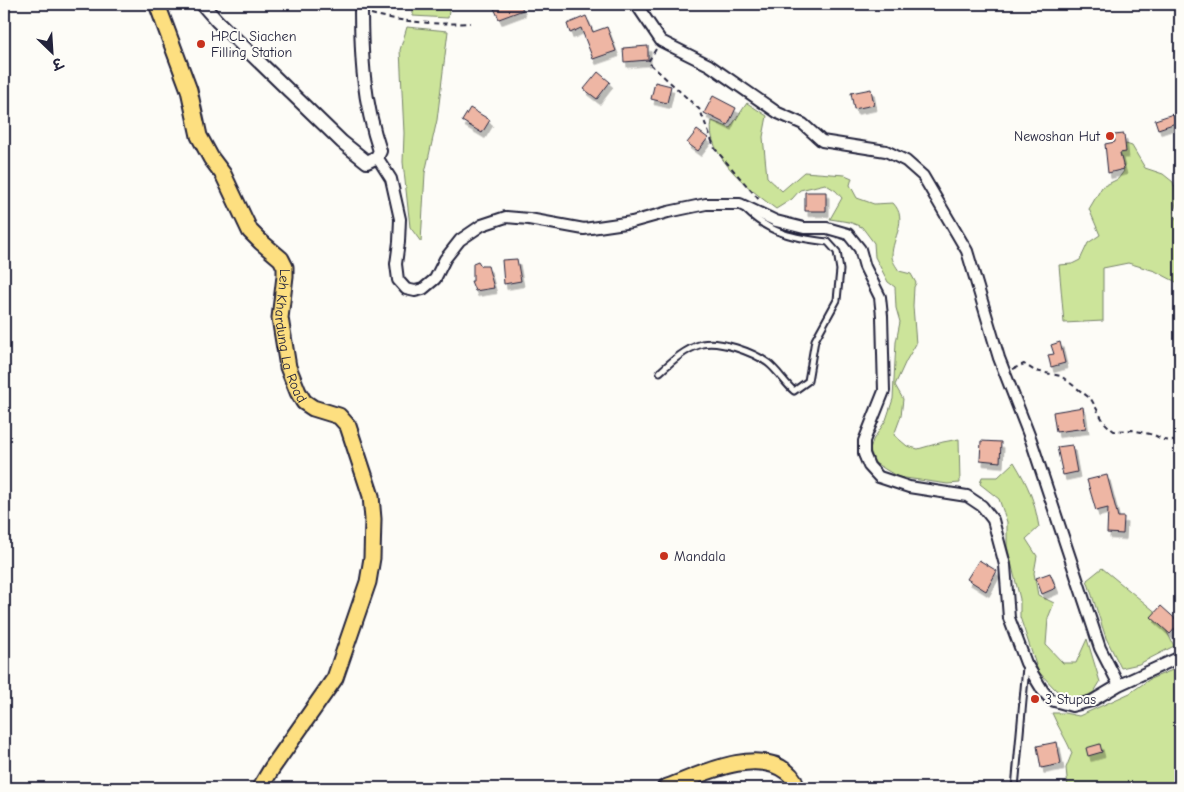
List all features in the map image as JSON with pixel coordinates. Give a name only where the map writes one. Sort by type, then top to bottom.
[{"type":"main road","name":"Leh Khardung La Road","points":[[157,4],[189,90],[199,136],[211,158],[223,174],[250,230],[281,259],[285,267],[280,318],[288,367],[298,392],[304,402],[314,408],[339,416],[348,426],[371,496],[373,519],[372,558],[368,582],[335,678],[260,788]]},
{"type":"main road","points":[[665,788],[721,767],[745,762],[767,763],[781,767],[791,775],[795,785],[794,788]]},
{"type":"street","points":[[202,4],[217,21],[342,142],[367,162],[378,157],[380,151],[366,98],[361,57],[361,8]]},
{"type":"street","points":[[636,4],[661,41],[709,65],[778,113],[802,124],[822,141],[886,151],[906,161],[923,176],[967,251],[1004,372],[1031,440],[1100,648],[1119,685]]},
{"type":"street","points":[[378,157],[391,178],[400,220],[396,264],[398,280],[406,289],[415,291],[423,289],[435,279],[445,259],[460,240],[482,225],[506,217],[530,219],[584,229],[632,222],[706,204],[740,204],[776,222],[804,228],[826,228],[848,234],[860,249],[865,267],[880,297],[884,353],[884,390],[864,441],[864,454],[869,466],[879,477],[909,487],[968,496],[982,506],[993,520],[1005,565],[1009,618],[1026,663],[1051,700],[1072,706],[1092,701],[1119,685],[1180,657]]},
{"type":"lane","points":[[660,372],[680,355],[702,344],[726,345],[744,350],[769,363],[794,392],[808,381],[815,340],[837,300],[840,270],[836,252],[828,242],[803,239],[778,232],[758,222],[740,204]]},
{"type":"lane","points":[[1015,788],[1026,663]]},
{"type":"path","points":[[361,8],[394,20],[452,24],[470,23]]},
{"type":"path","points":[[661,41],[648,62],[700,110],[715,149],[759,199],[766,216]]},
{"type":"path","points":[[1004,372],[1024,364],[1035,371],[1061,376],[1091,399],[1104,422],[1114,431],[1132,430],[1154,435],[1164,440],[1174,441],[1180,457]]},
{"type":"green space","points":[[413,4],[450,4],[448,18],[413,16]]},
{"type":"green space","points":[[407,27],[448,31],[437,120],[425,173],[421,242],[410,227],[403,162],[404,133],[400,50]]},
{"type":"green space","points":[[747,103],[767,116],[763,137],[767,177],[782,191],[804,172],[845,175],[852,178],[850,185],[857,198],[874,204],[893,203],[898,209],[900,222],[892,258],[899,271],[911,274],[916,283],[913,306],[916,344],[895,385],[903,399],[901,416],[894,435],[907,446],[918,449],[959,439],[960,483],[948,484],[898,477],[875,463],[870,450],[873,440],[886,420],[893,399],[896,342],[900,322],[896,308],[895,287],[888,282],[875,257],[874,243],[862,227],[849,222],[830,219],[842,198],[836,191],[825,184],[800,190],[792,199],[776,209],[743,182],[722,159],[715,147],[711,134],[712,121],[730,128]]},
{"type":"green space","points":[[1126,144],[1132,146],[1145,168],[1163,174],[1173,182],[1177,195],[1174,214],[1180,226],[1180,284],[1155,271],[1128,263],[1103,268],[1103,321],[1064,323],[1059,265],[1072,264],[1080,260],[1088,243],[1100,235],[1089,209],[1102,187],[1118,179],[1124,171],[1115,158],[1117,150]]},
{"type":"green space","points":[[1014,462],[1030,493],[1039,527],[1026,539],[1037,556],[1034,573],[1038,595],[1054,603],[1048,618],[1046,645],[1063,663],[1076,663],[1087,639],[1100,682],[1094,692],[1081,699],[1069,697],[1056,690],[1038,671],[1020,617],[1020,599],[1007,546],[1007,522],[999,499],[980,484],[982,477],[998,477]]},
{"type":"green space","points":[[1102,568],[1158,614],[1174,646],[1139,664],[1121,668],[1106,638],[1087,580]]},
{"type":"green space","points":[[1180,667],[1180,788],[1068,788],[1066,768],[1072,753],[1052,713],[1079,716],[1130,693],[1150,679]]},
{"type":"building","points":[[501,4],[520,4],[523,10],[499,19],[494,8]]},
{"type":"building","points":[[586,16],[593,32],[607,27],[616,51],[593,59],[581,28],[570,33],[567,24]]},
{"type":"building","points":[[648,46],[648,60],[624,62],[623,48]]},
{"type":"building","points":[[598,72],[610,82],[597,99],[584,89]]},
{"type":"building","points":[[655,82],[671,86],[667,103],[651,99]]},
{"type":"building","points":[[871,89],[874,105],[854,109],[851,93]]},
{"type":"building","points":[[713,96],[736,108],[728,125],[704,113]]},
{"type":"building","points":[[470,108],[490,120],[482,133],[462,121]]},
{"type":"building","points":[[1173,114],[1176,123],[1158,129],[1155,120]]},
{"type":"building","points":[[697,130],[708,138],[698,151],[687,143]]},
{"type":"building","points":[[1124,134],[1126,152],[1120,153],[1124,169],[1108,173],[1105,144],[1115,142],[1114,135]]},
{"type":"building","points":[[805,192],[826,192],[826,211],[805,211]]},
{"type":"building","points":[[517,259],[521,281],[504,284],[502,260]]},
{"type":"building","points":[[478,261],[481,266],[488,266],[494,288],[475,291],[471,281],[473,281],[473,263]]},
{"type":"building","points":[[1060,342],[1065,363],[1051,367],[1048,355],[1054,354],[1051,345]]},
{"type":"building","points":[[1083,407],[1086,428],[1056,432],[1053,412]]},
{"type":"building","points":[[981,441],[1001,442],[1000,462],[980,460]]},
{"type":"building","points":[[1072,445],[1077,472],[1063,475],[1057,447]]},
{"type":"building","points":[[1107,475],[1118,517],[1124,517],[1123,534],[1107,533],[1108,508],[1096,511],[1087,480]]},
{"type":"building","points":[[979,560],[997,571],[986,591],[967,579]]},
{"type":"building","points":[[1050,573],[1056,588],[1042,594],[1036,578]]},
{"type":"building","points":[[1161,606],[1180,623],[1170,634],[1151,617]]},
{"type":"building","points":[[1057,742],[1061,764],[1041,768],[1037,746]]},
{"type":"building","points":[[1100,744],[1102,752],[1088,756],[1086,748]]},
{"type":"place","name":"HPCL Siachen Filling Station","points":[[201,44]]},
{"type":"place","name":"Newoshan Hut","points":[[1110,136]]},
{"type":"place","name":"Mandala","points":[[664,556]]},
{"type":"place","name":"3 Stupas","points":[[1035,699]]}]
